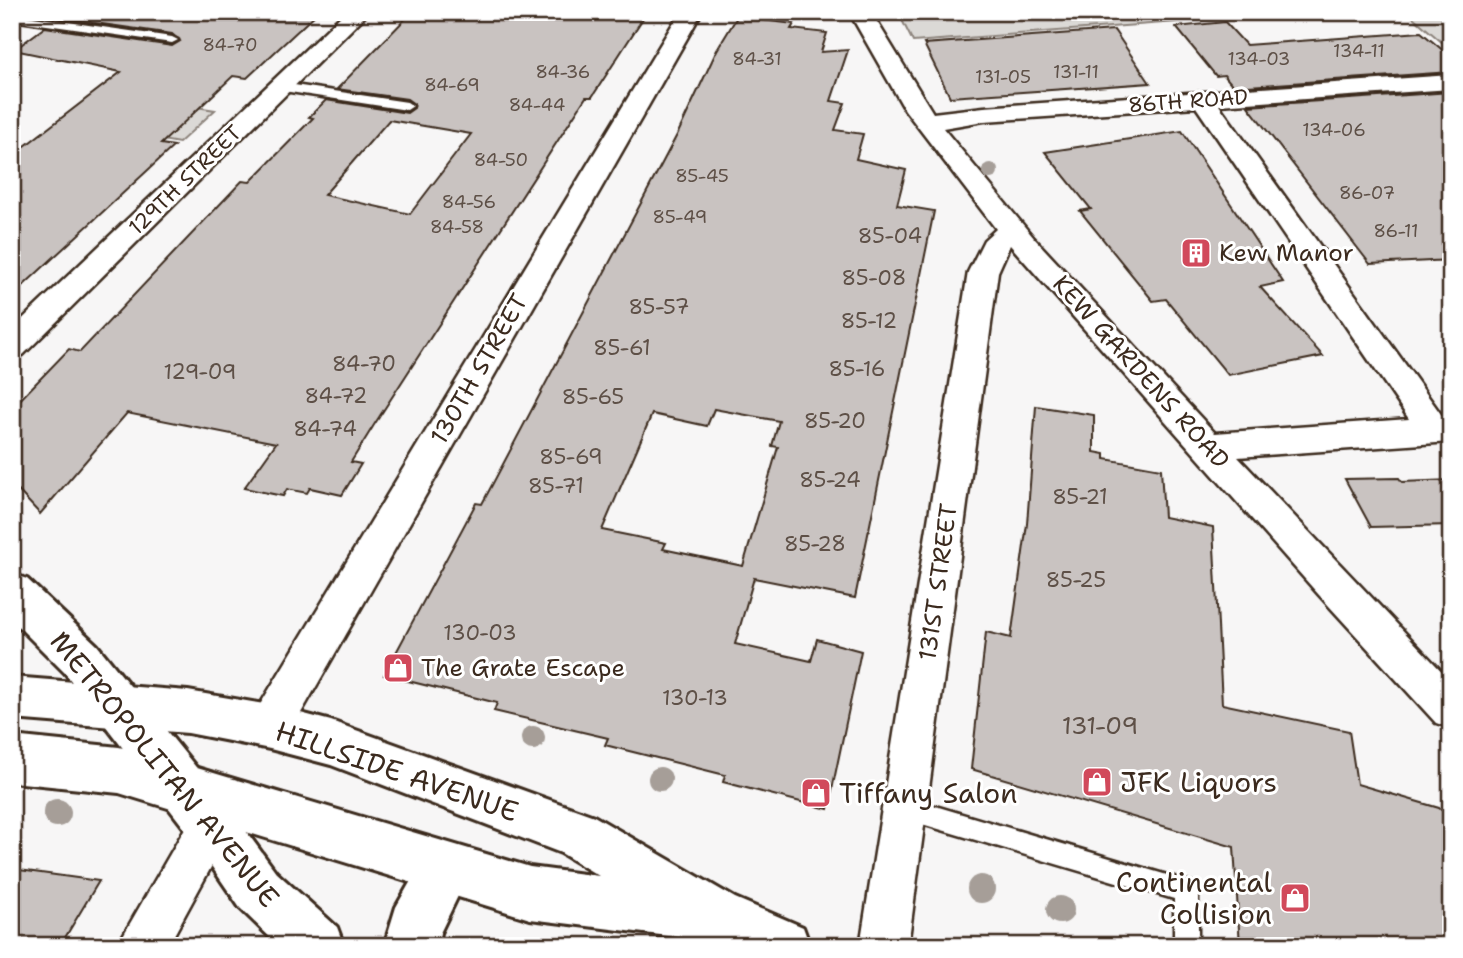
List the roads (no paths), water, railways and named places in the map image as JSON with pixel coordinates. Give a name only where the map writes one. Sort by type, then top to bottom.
[{"type":"main road","name":"METROPOLITAN AVENUE","points":[[12,592],[80,659],[177,785],[212,824],[258,890],[318,946]]},
{"type":"main road","name":"HILLSIDE AVENUE","points":[[12,698],[188,712],[270,727],[331,743],[576,834],[717,916],[784,946]]},
{"type":"main road","name":"HILLSIDE AVENUE","points":[[12,759],[119,770],[177,785],[530,893],[717,916]]},
{"type":"main road","points":[[410,946],[415,926],[446,869]]},
{"type":"street","points":[[12,16],[18,12]]},
{"type":"street","name":"129TH STREET","points":[[12,348],[358,12]]},
{"type":"street","name":"130TH STREET","points":[[270,727],[691,12]]},
{"type":"street","name":"KEW GARDENS ROAD","points":[[860,12],[926,121],[951,156],[1207,446],[1451,709]]},
{"type":"street","name":"86TH ROAD","points":[[926,121],[1451,82]]},
{"type":"street","points":[[1203,100],[1443,430]]},
{"type":"street","name":"131ST STREET","points":[[884,946],[983,272],[998,240],[1014,230]]},
{"type":"street","points":[[1207,446],[1443,430]]},
{"type":"street","points":[[141,946],[212,824]]},
{"type":"lane","points":[[12,16],[172,40]]},
{"type":"lane","points":[[281,87],[407,106]]},
{"type":"lane","points":[[905,808],[1186,891],[1186,946]]},
{"type":"place","name":"Kew Manor","points":[[1196,253]]},
{"type":"place","name":"The Grate Escape","points":[[398,668]]},
{"type":"place","name":"JFK Liquors","points":[[1097,782]]},
{"type":"place","name":"Tiffany Salon","points":[[816,793]]},
{"type":"place","name":"Continental Collision","points":[[1295,898]]}]
